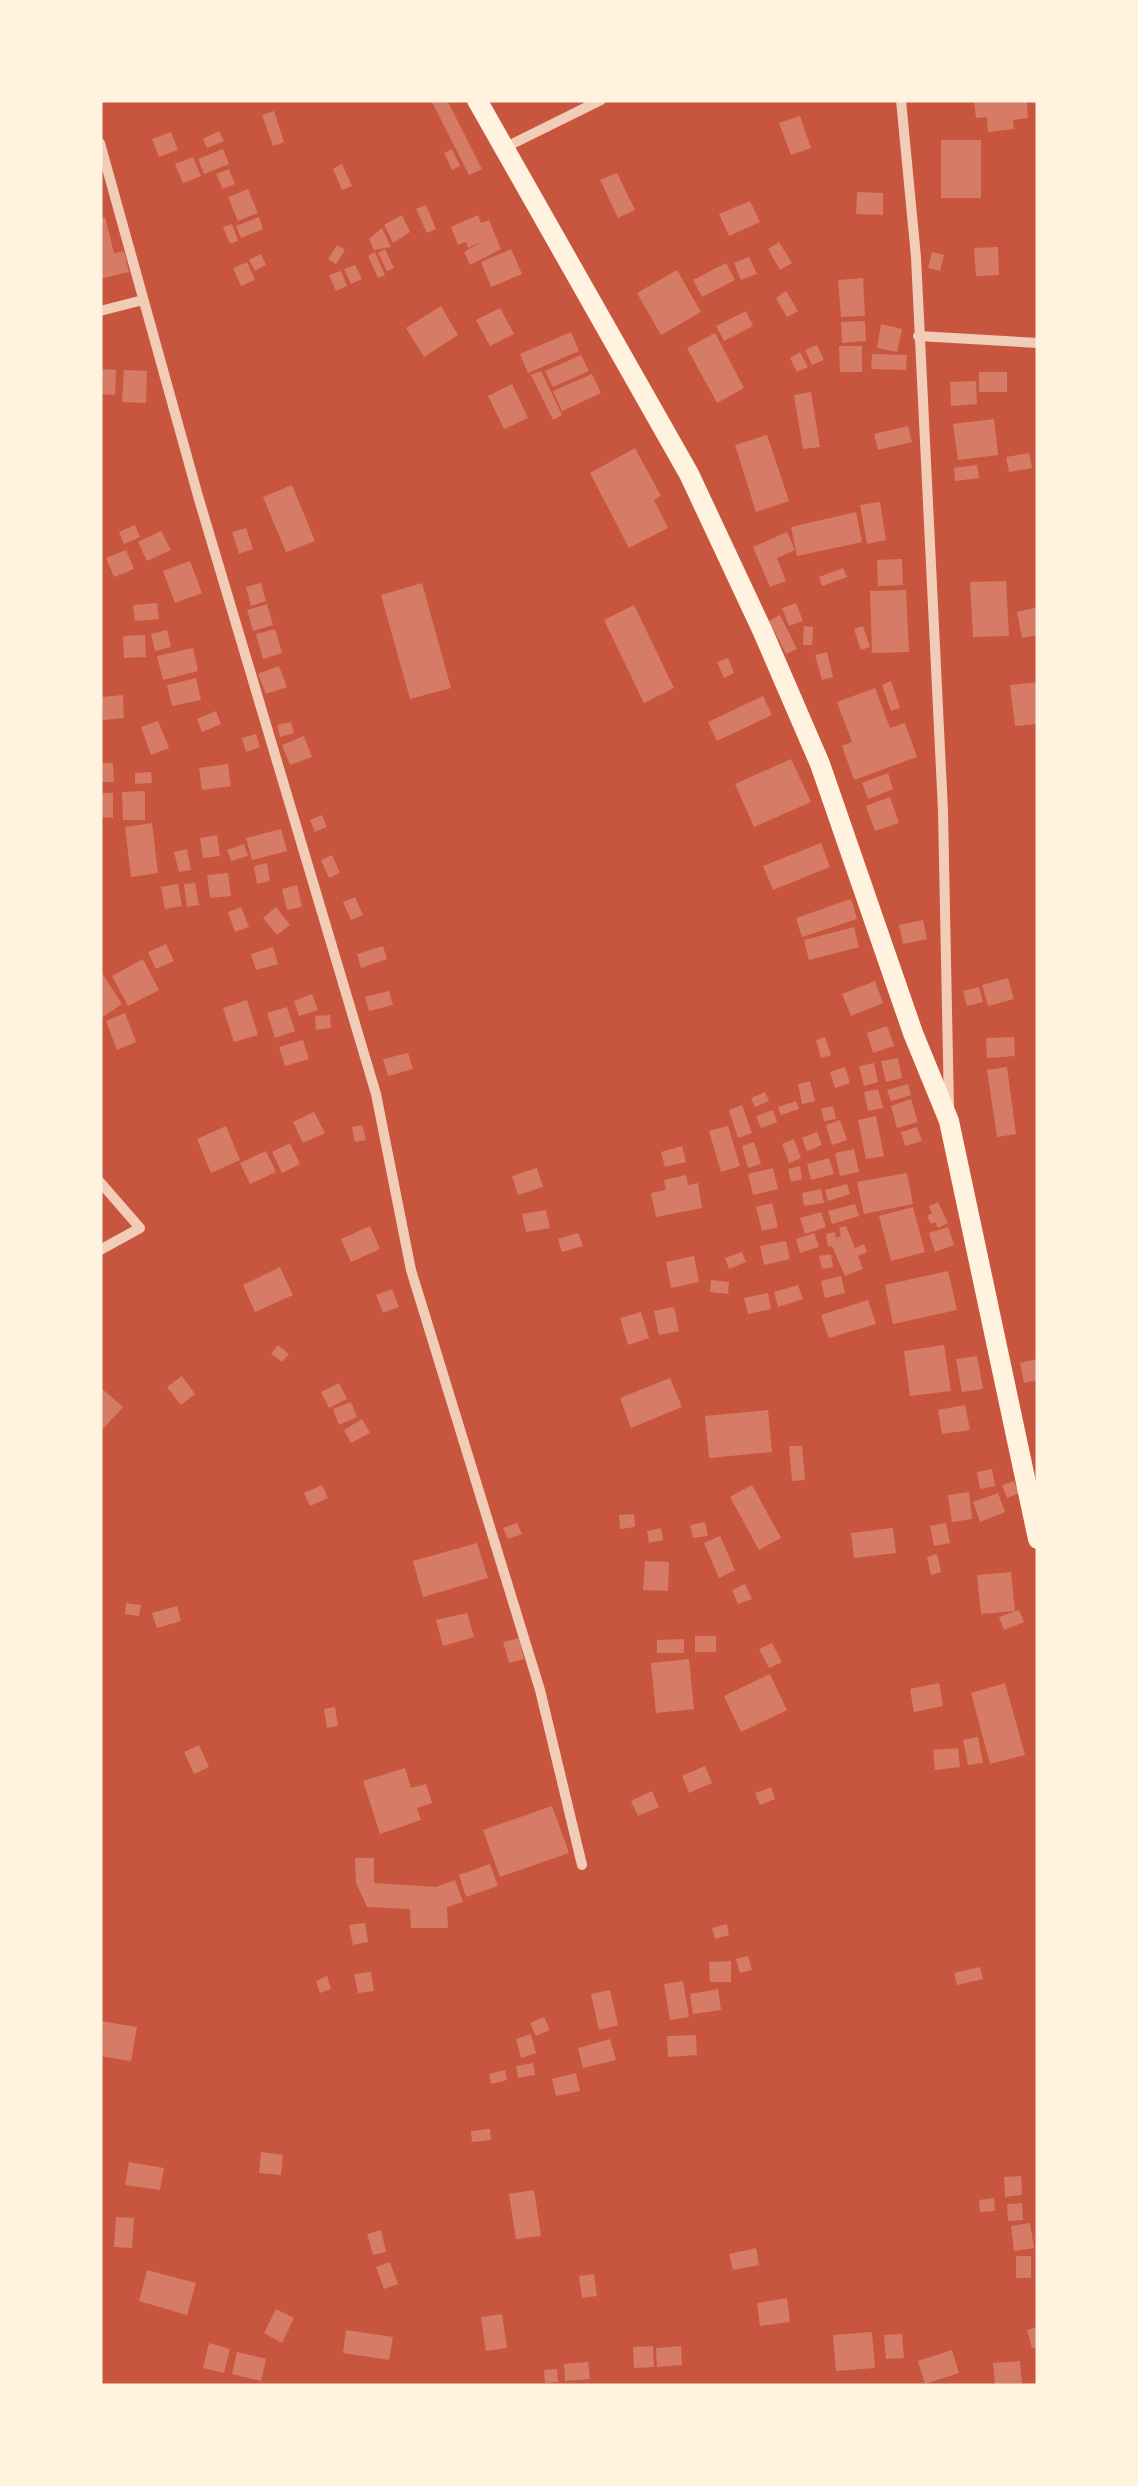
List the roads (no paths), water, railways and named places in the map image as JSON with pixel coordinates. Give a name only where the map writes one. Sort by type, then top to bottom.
[{"type":"main road","points":[[477,100],[689,474],[820,764],[913,1033],[949,1121],[1038,1539]]},
{"type":"street","points":[[504,148],[602,100]]},
{"type":"street","points":[[901,100],[916,257],[943,810],[949,1121]]},
{"type":"street","points":[[100,143],[376,1094],[411,1270],[540,1690],[582,1865]]},
{"type":"street","points":[[100,311],[143,300]]},
{"type":"street","points":[[918,336],[1038,343]]},
{"type":"street","points":[[100,1182],[140,1228],[100,1250]]}]
